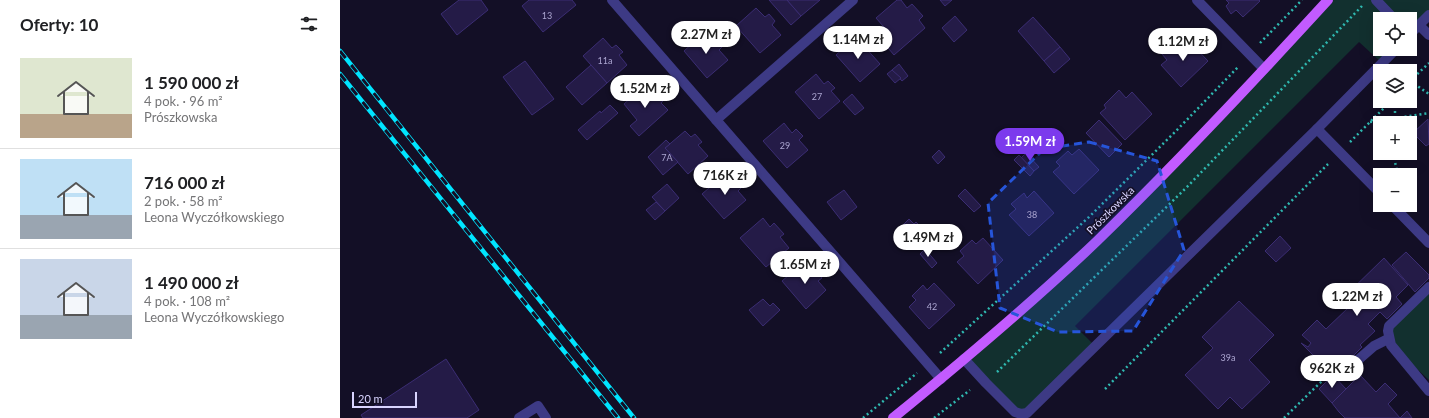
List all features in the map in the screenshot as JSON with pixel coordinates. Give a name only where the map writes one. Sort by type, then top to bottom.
[{"type":"main road","name":"Prószkowska","points":[[893,418],[1027,305],[1097,241],[1264,69],[1328,0]]},
{"type":"street","points":[[612,0],[941,379]]},
{"type":"street","points":[[716,120],[853,0]]},
{"type":"street","points":[[1197,0],[1264,69]]},
{"type":"street","points":[[1376,0],[1387,12]]},
{"type":"street","points":[[1429,15],[1419,25],[1429,35]]},
{"type":"street","points":[[964,359],[986,384],[1015,412],[1021,414],[1027,413],[1317,129],[1389,56]]},
{"type":"street","points":[[1317,129],[1373,186]]},
{"type":"street","points":[[1399,212],[1429,243]]},
{"type":"street","points":[[1429,287],[1389,326],[1388,331],[1388,339],[1391,345],[1429,391]]},
{"type":"street","points":[[1351,366],[1374,346],[1388,339]]},
{"type":"street","points":[[519,418],[538,406],[546,418]]},
{"type":"path","points":[[863,418],[928,364],[1089,216],[1176,131],[1302,0]]},
{"type":"path","points":[[934,418],[970,390],[986,384],[1192,182],[1363,6]]},
{"type":"path","points":[[1417,74],[1429,63]]},
{"type":"path","points":[[1417,86],[1429,94]]},
{"type":"path","points":[[1105,389],[1384,108]]},
{"type":"path","points":[[1409,116],[1429,113]]},
{"type":"path","points":[[1369,122],[1373,121]]},
{"type":"path","points":[[1284,418],[1326,377],[1333,377],[1345,366],[1351,366]]},
{"type":"highlighted area","points":[[1089,142],[1157,161],[1184,250],[1133,331],[1058,332],[1000,308],[988,203],[1044,149]]},
{"type":"green space","points":[[1328,0],[1429,0],[1429,15],[1417,27],[1417,12],[1373,12],[1373,55],[1359,42],[1075,326],[1095,346],[1021,414],[964,359],[1097,241]]},
{"type":"green space","points":[[1374,56],[1389,56],[1382,63]]},
{"type":"green space","points":[[1429,287],[1429,380],[1391,345],[1389,325]]},
{"type":"building","points":[[459,0],[481,0],[488,10],[457,35],[441,14]]},
{"type":"building","points":[[529,0],[572,0],[576,5],[543,32],[522,6]]},
{"type":"building","points":[[769,0],[787,0],[801,16],[791,25]]},
{"type":"building","points":[[787,0],[820,0],[801,16]]},
{"type":"building","points":[[897,0],[901,0],[907,8],[912,4],[923,16],[919,20],[925,28],[894,55],[883,42],[891,35],[876,18]]},
{"type":"building","points":[[940,0],[952,0],[945,6]]},
{"type":"building","points":[[1226,0],[1260,1],[1243,17],[1236,10],[1231,14],[1226,6],[1229,3]]},
{"type":"building","points":[[756,8],[765,17],[769,14],[775,21],[772,25],[781,35],[760,53],[736,26]]},
{"type":"building","points":[[955,16],[967,30],[954,42],[942,28]]},
{"type":"building","points":[[1033,17],[1060,47],[1044,61],[1018,31]]},
{"type":"building","points":[[704,33],[712,42],[716,39],[723,46],[719,50],[728,60],[707,78],[684,51]]},
{"type":"building","points":[[856,37],[880,64],[860,82],[836,55]]},
{"type":"building","points":[[603,38],[612,48],[616,45],[623,52],[619,55],[627,65],[607,83],[583,56]]},
{"type":"building","points":[[1188,40],[1208,61],[1181,87],[1161,65],[1167,60],[1162,54],[1175,42],[1180,47]]},
{"type":"building","points":[[1060,47],[1070,59],[1054,73],[1044,61]]},
{"type":"building","points":[[525,61],[554,99],[532,115],[503,77]]},
{"type":"building","points":[[899,64],[908,76],[902,81],[892,70]]},
{"type":"building","points":[[591,65],[607,83],[582,105],[566,87]]},
{"type":"building","points":[[892,70],[901,78],[895,83],[887,74]]},
{"type":"building","points":[[816,74],[824,84],[828,81],[835,88],[831,91],[840,101],[819,119],[795,92]]},
{"type":"building","points":[[645,85],[654,95],[658,92],[665,99],[661,103],[668,110],[639,136],[630,126],[637,120],[624,104]]},
{"type":"building","points":[[1119,90],[1126,98],[1132,92],[1152,114],[1125,140],[1100,113],[1106,108],[1104,105]]},
{"type":"building","points":[[852,94],[864,108],[855,115],[843,102]]},
{"type":"building","points":[[610,105],[618,113],[587,140],[578,130],[600,111],[601,113]]},
{"type":"building","points":[[1428,119],[1429,144],[1426,146],[1417,137],[1417,129]]},
{"type":"building","points":[[1099,120],[1122,144],[1109,157],[1086,133]]},
{"type":"building","points":[[784,123],[792,133],[796,129],[803,136],[799,140],[808,150],[787,168],[763,141]]},
{"type":"building","points":[[685,131],[691,137],[695,134],[702,142],[698,145],[708,156],[688,174],[665,148]]},
{"type":"building","points":[[666,140],[670,144],[665,148],[678,162],[663,175],[648,157]]},
{"type":"building","points":[[1079,149],[1099,170],[1074,194],[1053,172],[1060,166],[1056,162],[1068,151],[1072,155]]},
{"type":"building","points":[[939,150],[945,157],[938,164],[932,157]]},
{"type":"building","points":[[1026,153],[1039,167],[1034,171],[1021,158]]},
{"type":"building","points":[[1019,155],[1034,171],[1030,176],[1014,160]]},
{"type":"building","points":[[724,175],[733,184],[737,181],[742,187],[738,191],[746,200],[724,219],[702,194]]},
{"type":"building","points":[[667,184],[679,198],[665,211],[652,197]]},
{"type":"building","points":[[965,189],[981,206],[974,212],[958,196]]},
{"type":"building","points":[[844,190],[857,207],[841,220],[827,202]]},
{"type":"building","points":[[1034,191],[1054,213],[1029,236],[1009,215],[1016,209],[1011,204],[1024,193],[1027,198]]},
{"type":"building","points":[[656,202],[665,211],[655,220],[646,210]]},
{"type":"building","points":[[763,218],[770,227],[774,223],[784,234],[780,237],[789,248],[766,267],[740,238]]},
{"type":"building","points":[[909,219],[914,224],[916,222],[921,227],[912,236],[902,226]]},
{"type":"building","points":[[919,230],[932,243],[925,249],[912,236]]},
{"type":"building","points":[[1280,236],[1291,248],[1276,262],[1265,251]]},
{"type":"building","points":[[983,238],[1003,260],[978,284],[957,262],[964,256],[960,251],[972,240],[976,244]]},
{"type":"building","points":[[925,249],[937,263],[932,268],[920,254]]},
{"type":"building","points":[[1406,252],[1429,275],[1429,278],[1415,292],[1392,265]]},
{"type":"building","points":[[1384,258],[1408,285],[1396,297],[1402,304],[1387,319],[1380,312],[1368,324],[1375,331],[1360,345],[1362,347],[1347,362],[1345,360],[1331,373],[1301,343],[1308,347],[1311,343],[1302,335],[1317,320],[1326,329],[1349,307],[1341,300]]},
{"type":"building","points":[[803,263],[808,270],[812,267],[822,278],[818,281],[826,290],[806,309],[782,281]]},
{"type":"building","points":[[934,283],[955,305],[929,329],[909,307],[916,300],[912,296],[923,285],[927,290]]},
{"type":"building","points":[[763,299],[770,306],[773,303],[780,310],[763,326],[749,310]]},
{"type":"building","points":[[1239,301],[1274,335],[1249,360],[1270,382],[1242,409],[1230,397],[1218,409],[1185,375],[1213,348],[1202,337]]},
{"type":"building","points":[[446,359],[479,410],[467,418],[363,418],[361,415]]},
{"type":"building","points":[[1333,375],[1346,389],[1332,403],[1319,389]]},
{"type":"building","points":[[1360,375],[1376,392],[1385,383],[1397,395],[1388,404],[1400,418],[1345,418],[1339,412],[1332,403]]},
{"type":"building","points":[[1407,411],[1412,418],[1400,418]]},
{"type":"railway","points":[[340,51],[634,418]]},
{"type":"railway","points":[[340,74],[618,418]]}]
